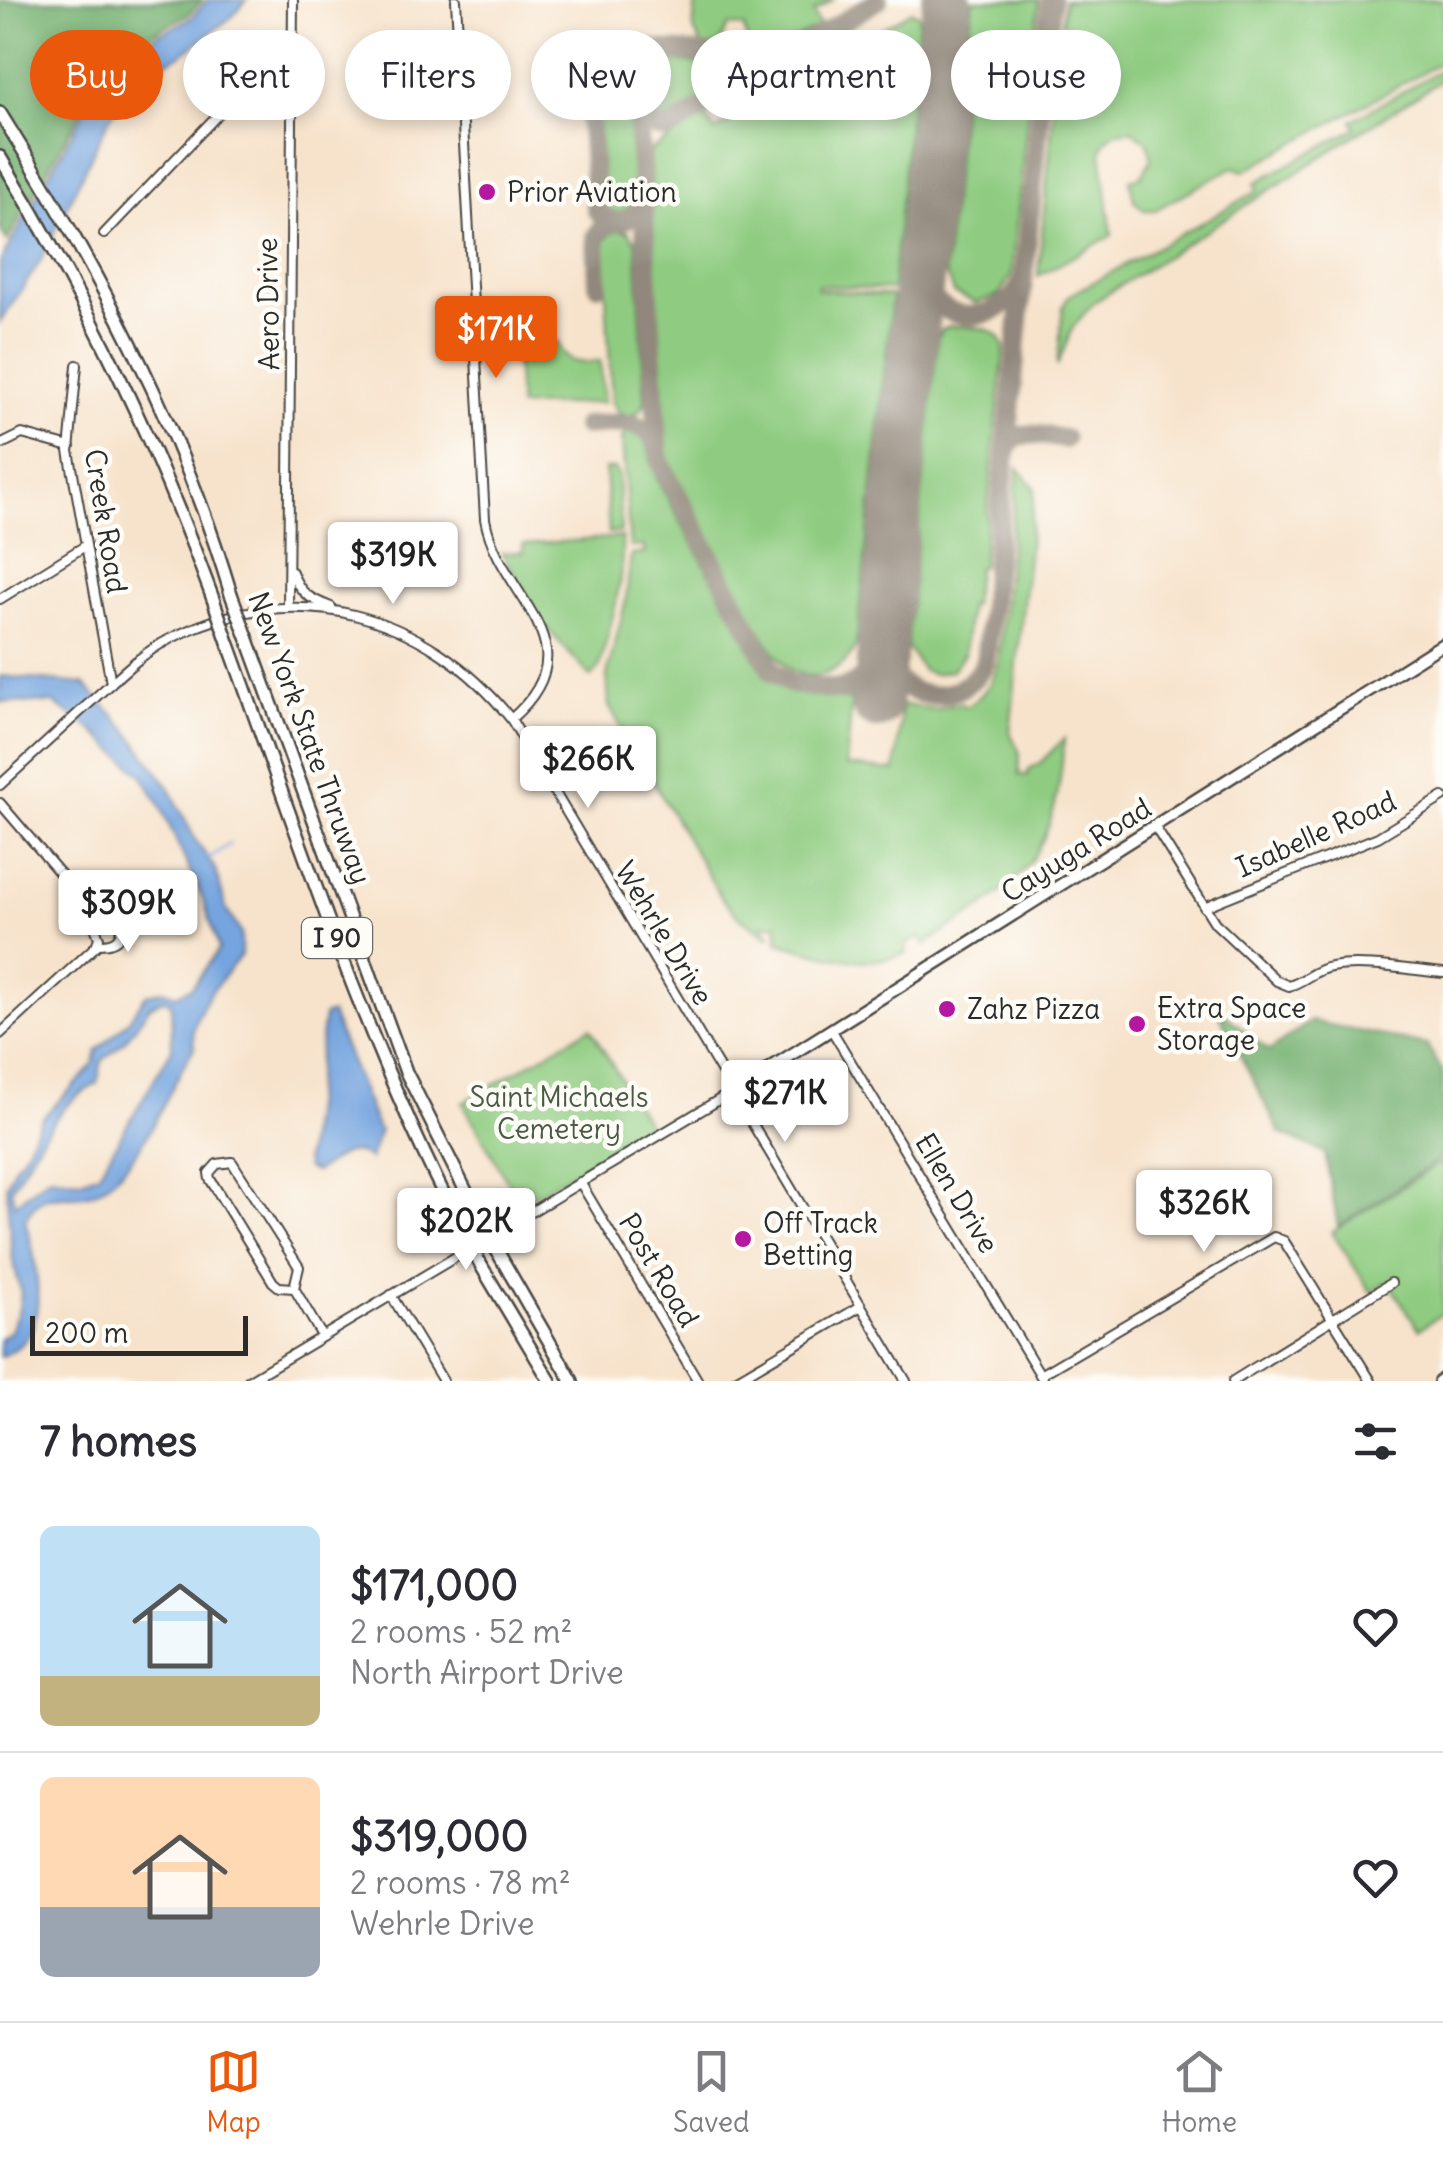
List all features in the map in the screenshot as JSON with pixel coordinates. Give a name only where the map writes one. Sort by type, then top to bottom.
[{"type":"highway","name":"New York State Thruway","points":[[0,114],[65,220],[153,385],[212,529],[231,594],[406,1072],[479,1218],[572,1381]]},
{"type":"highway","name":"New York State Thruway","points":[[0,158],[50,242],[126,389],[188,532],[326,912],[403,1109],[482,1267],[550,1381]]},
{"type":"main road","name":"Cayuga Road","points":[[732,1092],[1443,644]]},
{"type":"street","name":"Aero Drive","points":[[292,30],[293,0]]},
{"type":"street","points":[[456,0],[485,519],[494,548],[540,628],[548,658],[544,681],[532,700],[510,719]]},
{"type":"street","points":[[104,234],[213,120]]},
{"type":"street","name":"Aero Drive","points":[[288,607],[292,120]]},
{"type":"street","name":"Creek Road","points":[[76,365],[70,447],[111,682]]},
{"type":"street","points":[[0,445],[22,434],[70,447]]},
{"type":"street","points":[[0,599],[85,546]]},
{"type":"street","points":[[290,566],[297,585],[310,600],[344,613]]},
{"type":"street","name":"Wehrle Drive","points":[[0,785],[111,682],[166,641],[202,624],[250,610],[288,607],[344,613],[426,642],[486,687],[510,719],[906,1381]]},
{"type":"street","name":"Isabelle Road","points":[[1204,906],[1378,837],[1443,797]]},
{"type":"street","points":[[0,803],[86,905],[94,920],[98,944]]},
{"type":"street","points":[[1155,827],[1204,906],[1228,935],[1277,981],[1288,986],[1336,966],[1443,972]]},
{"type":"street","points":[[0,1034],[98,944],[114,942],[121,928],[113,920],[94,920]]},
{"type":"street","name":"Ellen Drive","points":[[832,1029],[1042,1378]]},
{"type":"street","points":[[248,1381],[732,1092]]},
{"type":"street","points":[[294,1288],[273,1282],[210,1179],[217,1164],[232,1162],[299,1266],[294,1288],[322,1336]]},
{"type":"street","name":"Post Road","points":[[580,1182],[698,1381]]},
{"type":"street","points":[[1042,1378],[1269,1238],[1284,1241],[1372,1381]]},
{"type":"street","points":[[1233,1381],[1391,1283]]},
{"type":"street","points":[[391,1296],[443,1381]]},
{"type":"street","points":[[734,1381],[861,1306]]},
{"type":"green space","points":[[0,0],[203,0],[189,14],[159,30],[30,30],[30,120],[76,120],[7,241],[0,229]]},
{"type":"green space","points":[[696,0],[833,0],[813,12],[820,26],[812,30],[745,30],[728,26],[726,30],[693,29]]},
{"type":"green space","points":[[973,0],[1039,0],[1036,30],[970,30]]},
{"type":"green space","points":[[1064,0],[1443,0],[1443,61],[1244,171],[1233,167],[1155,210],[1144,210],[1134,201],[1130,180],[1142,175],[1151,160],[1148,142],[1133,131],[1112,135],[1101,152],[1112,235],[1038,276],[1053,120],[1121,120],[1121,30],[1061,30]]},
{"type":"green space","points":[[911,11],[919,18],[918,30],[880,30]]},
{"type":"green space","points":[[671,61],[691,63],[691,106],[671,118]]},
{"type":"green space","points":[[1443,69],[1443,79],[1093,303],[1073,327],[1057,366],[1063,306],[1069,296],[1258,191],[1255,183],[1356,128],[1352,120]]},
{"type":"green space","points":[[597,120],[630,120],[634,198],[629,209],[618,213],[606,209],[601,200]]},
{"type":"green space","points":[[700,120],[707,120],[715,131],[733,120],[909,120],[892,290],[818,285],[818,289],[892,296],[856,647],[835,669],[816,675],[795,672],[775,653],[701,529],[666,454],[648,156]]},
{"type":"green space","points":[[961,120],[1027,120],[1011,276],[998,296],[976,303],[954,293],[945,272]]},
{"type":"green space","points":[[618,230],[629,232],[636,243],[645,402],[631,415],[619,413],[612,403],[603,243]]},
{"type":"green space","points":[[950,326],[991,331],[1004,349],[982,566],[977,568],[973,605],[969,605],[964,654],[952,670],[935,674],[923,671],[907,647],[938,337],[942,329]]},
{"type":"green space","points":[[558,342],[569,359],[600,361],[604,402],[519,407],[515,344]]},
{"type":"green space","points":[[632,432],[646,440],[657,479],[767,677],[797,693],[852,700],[846,766],[895,771],[902,705],[935,709],[962,703],[965,707],[986,689],[998,664],[1018,468],[1035,488],[1010,732],[1020,753],[1019,775],[1028,775],[1029,769],[1064,739],[1060,780],[1042,841],[1028,864],[987,904],[925,944],[920,937],[906,945],[907,953],[858,960],[826,956],[778,942],[778,924],[762,925],[768,937],[739,917],[721,897],[609,706],[607,675],[626,600],[631,555],[645,553],[644,546],[630,547],[622,439],[625,433]]},
{"type":"green space","points":[[605,469],[615,469],[618,475],[621,532],[609,533]]},
{"type":"green space","points":[[622,537],[616,603],[599,668],[591,677],[542,623],[502,553],[523,552],[523,545]]},
{"type":"green space","points":[[1215,1006],[1269,1051],[1311,1021],[1427,1045],[1443,1072],[1443,1157],[1338,1227],[1325,1153],[1280,1133]]},
{"type":"green space","name":"Saint Michaels Cemetery","points":[[590,1028],[649,1126],[520,1204],[463,1103]]},
{"type":"green space","points":[[1443,1161],[1443,1313],[1419,1329],[1388,1282],[1371,1292],[1332,1232]]},
{"type":"water","points":[[208,0],[247,0],[214,30],[183,30],[183,54],[163,63],[163,33],[191,18]]},
{"type":"water","points":[[80,120],[109,120],[40,262],[0,322],[0,262]]},
{"type":"water","points":[[0,676],[84,684],[126,728],[169,787],[196,841],[216,870],[226,909],[241,933],[241,955],[209,995],[193,1031],[194,1048],[129,1162],[98,1190],[78,1196],[49,1197],[32,1209],[25,1221],[35,1264],[36,1314],[26,1339],[0,1357],[0,1339],[10,1331],[21,1292],[12,1257],[6,1186],[15,1165],[41,1119],[83,1077],[94,1063],[97,1051],[128,1021],[146,995],[163,990],[176,995],[192,987],[219,949],[203,899],[142,775],[90,728],[53,703],[0,702]],"holes":[[[164,999],[171,1003],[172,1049],[99,1173],[81,1180],[49,1176],[15,1204],[11,1189],[58,1116],[82,1092],[97,1084],[102,1061],[124,1042],[151,1005]]]},
{"type":"water","points":[[331,1014],[379,1132],[370,1159],[348,1153],[315,1172],[307,1169],[305,1160],[324,1015]]},
{"type":"waterway","points":[[206,860],[230,844]]},
{"type":"taxiway","points":[[642,200],[634,214],[622,221],[609,219],[596,209],[589,113],[597,95],[621,89],[647,121],[669,129],[878,0]]},
{"type":"taxiway","points":[[885,623],[888,664],[897,678],[921,694],[936,695],[964,686],[985,663],[1051,0]]},
{"type":"taxiway","points":[[671,51],[691,53]]},
{"type":"taxiway","points":[[638,120],[659,460],[772,671],[791,684],[853,692]]},
{"type":"taxiway","points":[[598,285],[596,237],[602,227],[614,222]]},
{"type":"taxiway","points":[[922,253],[926,286],[937,303],[949,311],[963,315],[991,311],[1015,295],[1022,282]]},
{"type":"taxiway","points":[[585,426],[635,425],[656,443]]},
{"type":"taxiway","points":[[1007,450],[1023,435],[1064,439]]},
{"type":"taxiway","points":[[839,689],[868,674],[881,645]]},
{"type":"runway","points":[[877,704],[947,0]]},
{"type":"place","name":"Prior Aviation","points":[[487,192]]},
{"type":"place","name":"Zahz Pizza","points":[[947,1009]]},
{"type":"place","name":"Extra Space Storage","points":[[1137,1024]]},
{"type":"place","name":"Off Track Betting","points":[[743,1239]]}]
